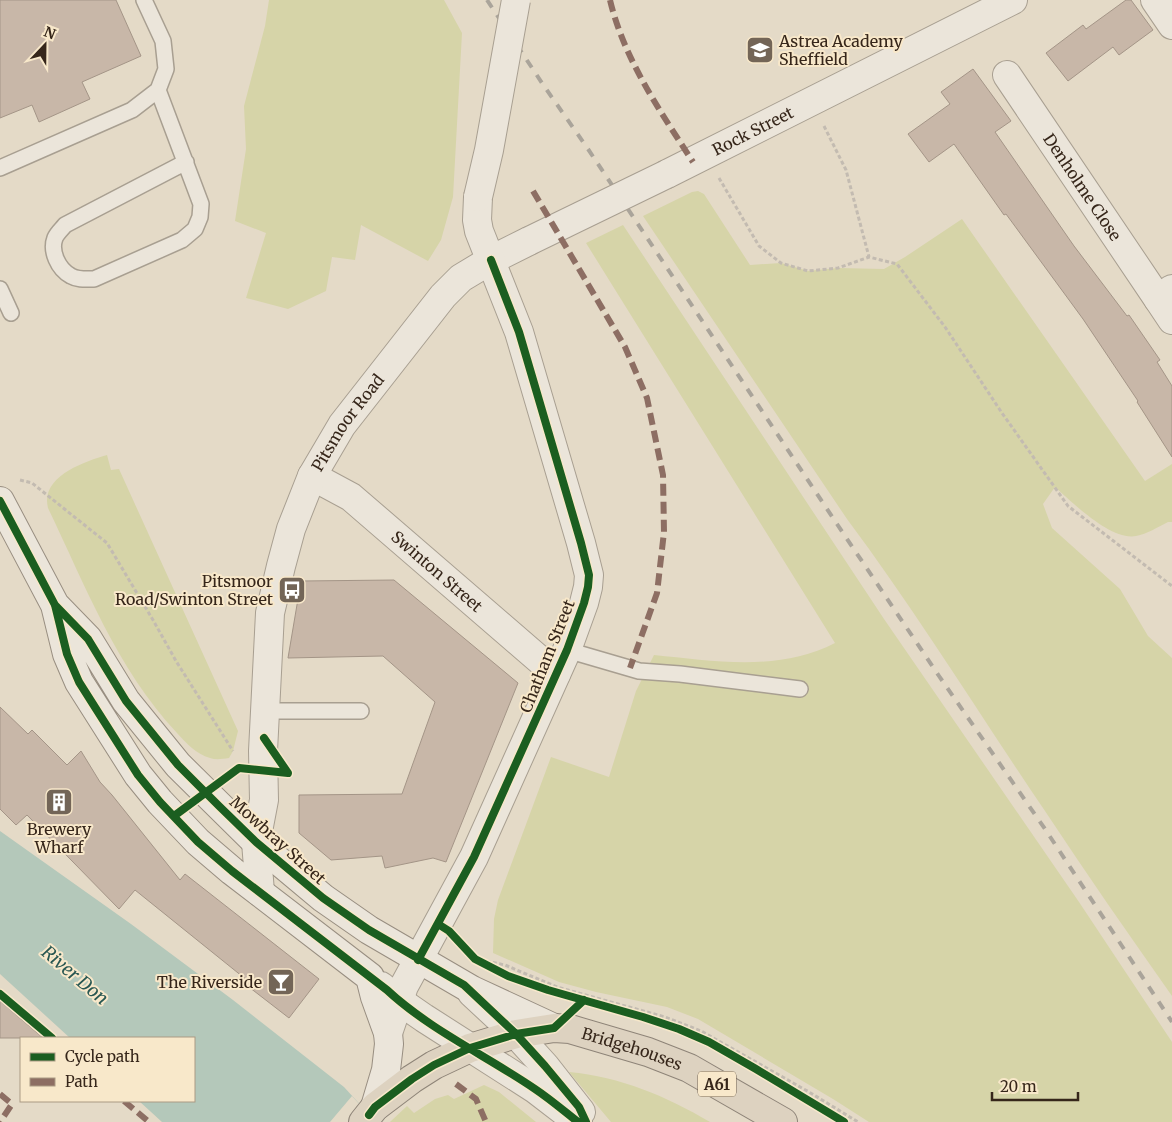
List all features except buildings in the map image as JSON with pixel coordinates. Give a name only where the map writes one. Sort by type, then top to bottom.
[{"type":"highway","name":"Bridgehouses","points":[[369,1115],[412,1078],[470,1048],[516,1034],[554,1028],[570,1029],[640,1049],[689,1068],[783,1122]]},
{"type":"street","points":[[491,260],[479,231],[477,220],[478,197],[489,150],[516,0]]},
{"type":"street","name":"Rock Street","points":[[491,260],[705,156],[1013,0]]},
{"type":"street","points":[[1155,0],[1172,25]]},
{"type":"street","name":"Denholme Close","points":[[1007,75],[1167,303]]},
{"type":"street","name":"Pitsmoor Road","points":[[260,892],[256,842],[263,811],[251,770],[265,711],[270,613],[291,529],[312,476],[342,424],[443,296],[461,278],[491,260]]},
{"type":"street","name":"Chatham Street","points":[[388,1032],[398,1000],[474,857],[567,650],[588,587],[589,575],[586,561],[519,332],[491,260]]},
{"type":"street","name":"Swinton Street","points":[[312,476],[351,497],[556,674]]},
{"type":"street","name":"Mowbray Street","points":[[0,501],[55,606],[66,654],[79,682],[138,774],[160,802],[198,842],[398,1000],[535,1089],[578,1122]]},
{"type":"street","name":"Mowbray Street","points":[[55,606],[88,639],[126,701],[178,765],[256,842],[323,898],[369,930],[472,990],[554,1028]]},
{"type":"street","points":[[369,1115],[386,1070],[389,1053],[388,1032],[370,977]]},
{"type":"street","points":[[464,985],[516,1034],[545,1066],[578,1107],[586,1122]]},
{"type":"lane","points":[[0,168],[132,110],[158,90],[166,69],[163,41],[144,0]]},
{"type":"lane","points":[[158,90],[186,162],[201,204],[200,217],[195,229],[182,240],[94,279],[84,280],[70,276],[60,265],[53,251],[55,237],[65,225],[186,162]]},
{"type":"lane","points":[[0,289],[11,313]]},
{"type":"lane","points":[[567,650],[639,671],[680,674],[800,689]]},
{"type":"lane","points":[[265,711],[361,711]]},
{"type":"path","points":[[813,101],[846,170],[869,257]]},
{"type":"path","points":[[705,156],[759,246],[781,263],[808,271],[838,268],[869,257],[897,264],[945,327],[1002,413],[1068,506],[1172,586]]},
{"type":"path","points":[[16,479],[32,483],[107,543],[154,620],[176,661],[233,752],[251,770]]},
{"type":"path","points":[[476,958],[512,977],[548,990],[643,1017],[694,1036],[756,1069],[844,1122]]},
{"type":"shaded area","points":[[269,0],[444,0],[462,33],[453,197],[441,240],[428,261],[361,225],[355,260],[332,257],[326,291],[288,309],[246,298],[266,233],[235,221],[246,149],[244,106],[265,26]]},
{"type":"shaded area","points":[[698,191],[704,194],[750,265],[781,263],[808,271],[838,268],[884,269],[962,219],[1145,481],[1172,464],[1172,522],[1168,522],[1140,535],[1126,536],[1104,527],[1055,487],[1043,504],[1052,528],[1120,589],[1148,636],[1172,658],[1172,996],[643,216],[692,192]]},
{"type":"shaded area","points":[[623,225],[884,619],[1079,902],[1172,1042],[1172,1122],[869,1122],[698,1019],[667,1007],[559,982],[493,953],[494,919],[498,900],[551,757],[609,777],[636,691],[654,655],[700,660],[769,661],[792,658],[814,652],[835,643],[586,243]]},
{"type":"shaded area","points":[[107,455],[111,470],[119,469],[238,731],[233,751],[229,758],[212,759],[196,751],[180,737],[137,682],[89,596],[48,508],[47,497],[50,488],[57,479],[76,467]]},
{"type":"shaded area","points":[[569,1072],[607,1078],[642,1089],[677,1104],[710,1122],[611,1122]]},
{"type":"shaded area","points":[[484,1085],[499,1092],[536,1122],[390,1122],[407,1106],[414,1113],[435,1099],[448,1095],[454,1099]]},
{"type":"water","name":"River Don","points":[[0,831],[131,924],[233,1000],[344,1087],[376,1122],[162,1122],[140,1102],[195,1102],[195,1037],[69,1037],[0,974]]},
{"type":"pier","points":[[352,1096],[369,1115],[376,1122],[330,1122]]},
{"type":"railway","points":[[487,0],[939,676],[1045,829],[1172,1022]]},
{"type":"marked path","points":[[610,0],[624,43],[644,84],[693,162]]},
{"type":"marked path","points":[[533,191],[625,347],[647,398],[663,475],[664,532],[657,593],[630,668]]},
{"type":"marked path","points":[[456,1084],[476,1099],[486,1122]]},
{"type":"marked path","points":[[0,1094],[12,1104],[0,1122]]},
{"type":"marked path","points":[[125,1102],[149,1122]]},
{"type":"cycle path","points":[[418,960],[474,857],[567,650],[588,587],[589,575],[581,543],[519,332],[491,260]]},
{"type":"cycle path","points":[[0,501],[55,605],[67,654],[79,682],[138,775],[160,802],[198,842],[232,871],[422,1018],[517,1077],[578,1122]]},
{"type":"cycle path","points":[[55,605],[88,639],[126,701],[178,765],[219,806],[256,842],[323,898],[369,930],[464,985],[516,1034],[545,1066],[579,1107],[586,1122]]},
{"type":"cycle path","points":[[174,816],[239,768],[288,773],[264,738]]},
{"type":"cycle path","points":[[438,924],[449,931],[475,959],[508,976],[548,990],[643,1017],[679,1029],[709,1042],[844,1122]]},
{"type":"cycle path","points":[[0,994],[51,1037]]},
{"type":"cycle path","points":[[369,1115],[375,1107],[434,1065],[470,1048],[516,1034],[554,1028],[584,1000]]},
{"type":"place","name":"Astrea Academy Sheffield","points":[[760,50]]},
{"type":"place","name":"Pitsmoor Road/Swinton Street","points":[[292,590]]},
{"type":"place","name":"Brewery Wharf","points":[[59,802]]},
{"type":"place","name":"The Riverside","points":[[281,982]]}]
